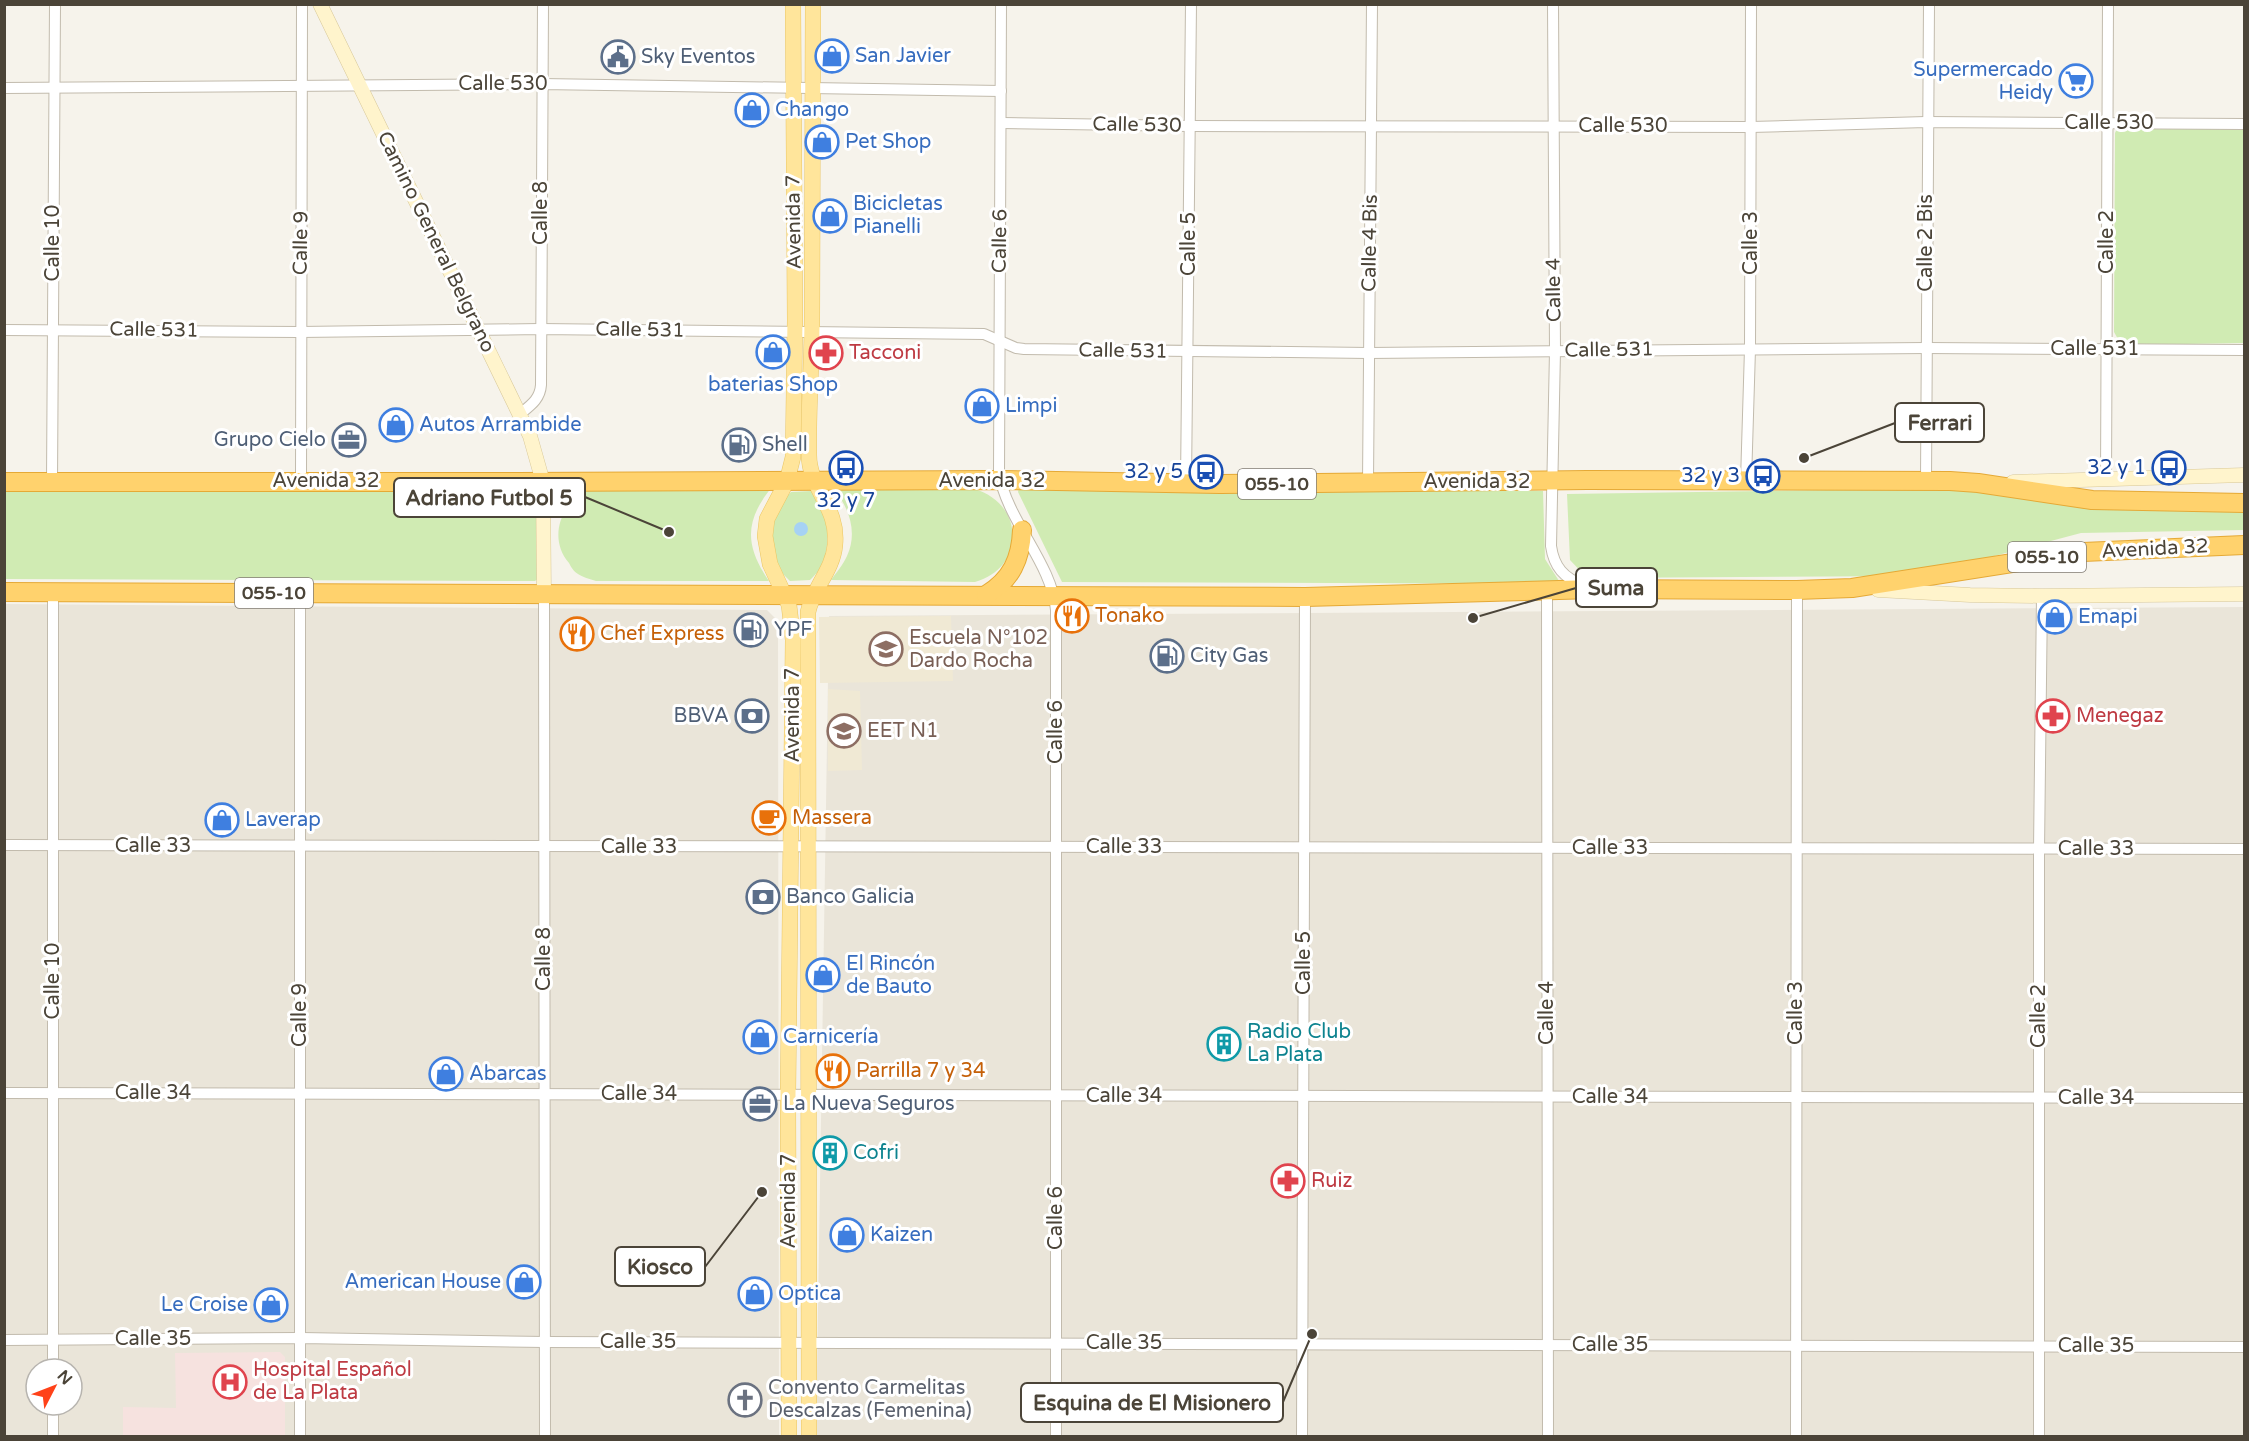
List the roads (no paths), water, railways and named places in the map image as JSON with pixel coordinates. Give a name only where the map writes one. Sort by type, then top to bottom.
[{"type":"highway","name":"Avenida 32","points":[[4,482],[1926,481],[1978,483],[2092,500],[2244,503]]},
{"type":"highway","points":[[986,595],[1001,585],[1013,570],[1020,551],[1022,530]]},
{"type":"highway","name":"Avenida 32","points":[[4,592],[1305,597],[1547,590],[1797,590],[1852,588],[2083,552],[2244,545]]},
{"type":"main road","name":"Avenida 7","points":[[794,4],[793,457],[787,481],[767,519],[765,536],[770,564],[791,613],[793,640],[809,1095],[809,1437]]},
{"type":"main road","name":"Avenida 7","points":[[789,1437],[788,1095],[808,612],[831,562],[836,531],[828,505],[815,481],[809,458],[812,332],[813,4]]},
{"type":"street","name":"Calle 10","points":[[52,482],[55,4]]},
{"type":"street","name":"Calle 9","points":[[301,481],[302,4]]},
{"type":"street","name":"Camino General Belgrano","points":[[320,4],[520,414],[538,458],[543,482]]},
{"type":"street","name":"Calle 8","points":[[520,414],[537,400],[541,393],[543,4]]},
{"type":"street","name":"Calle 6","points":[[1001,4],[998,453],[1000,480],[1005,495],[1046,576],[1054,596],[1056,610],[1056,1437]]},
{"type":"street","name":"Calle 5","points":[[1186,483],[1191,4]]},
{"type":"street","name":"Calle 4 Bis","points":[[1368,482],[1372,4]]},
{"type":"street","name":"Calle 4","points":[[1553,4],[1555,351],[1553,557],[1565,576],[1594,590]]},
{"type":"street","name":"Calle 3","points":[[1746,481],[1750,349],[1751,4]]},
{"type":"street","name":"Calle 2 Bis","points":[[1926,481],[1926,122],[1929,4]]},
{"type":"street","name":"Calle 2","points":[[2106,480],[2108,4]]},
{"type":"street","name":"Calle 530","points":[[4,88],[542,84],[1001,91]]},
{"type":"street","name":"Calle 530","points":[[1002,123],[1751,128],[1926,122],[2244,124]]},
{"type":"street","name":"Calle 531","points":[[4,330],[300,332],[540,329],[984,334],[1016,348],[1024,349],[1188,352],[1369,353],[1926,348],[2244,350]]},
{"type":"street","name":"Avenida 32","points":[[1978,483],[2244,475]]},
{"type":"street","name":"Calle 8","points":[[543,482],[545,1437]]},
{"type":"street","name":"Avenida 32","points":[[1852,588],[2042,597],[2244,594]]},
{"type":"street","name":"Calle 4","points":[[1547,590],[1548,1437]]},
{"type":"street","name":"Calle 3","points":[[1796,1437],[1797,590]]},
{"type":"street","name":"Calle 10","points":[[53,593],[53,1357]]},
{"type":"street","name":"Calle 9","points":[[300,594],[300,1437]]},
{"type":"street","name":"Calle 5","points":[[1302,1437],[1305,597]]},
{"type":"street","name":"Calle 2","points":[[2039,1437],[2039,849],[2042,597]]},
{"type":"street","name":"Calle 33","points":[[4,845],[2244,849]]},
{"type":"street","name":"Calle 34","points":[[4,1093],[2244,1098]]},
{"type":"street","name":"Calle 35","points":[[4,1340],[301,1338],[545,1342],[2244,1347]]},
{"type":"street","points":[[52,1417],[52,1437]]},
{"type":"water","points":[[798,522],[804,522],[808,529],[804,536],[798,536],[794,532],[794,526]]},
{"type":"place","name":"San Javier","points":[[832,56]]},
{"type":"place","name":"Sky Eventos","points":[[618,57]]},
{"type":"place","name":"Supermercado Heidy","points":[[2076,81]]},
{"type":"place","name":"Chango","points":[[752,110]]},
{"type":"place","name":"Pet Shop","points":[[822,142]]},
{"type":"place","name":"Bicicletas Pianelli","points":[[830,216]]},
{"type":"place","name":"baterias Shop","points":[[773,352]]},
{"type":"place","name":"Tacconi","points":[[826,353]]},
{"type":"place","name":"Limpi","points":[[982,406]]},
{"type":"place","name":"Autos Arrambide","points":[[396,425]]},
{"type":"place","name":"Grupo Cielo","points":[[349,440]]},
{"type":"place","name":"Shell","points":[[739,445]]},
{"type":"place","name":"Ferrari","points":[[1804,458]]},
{"type":"place","name":"32 y 7","points":[[846,468]]},
{"type":"place","name":"32 y 1","points":[[2169,468]]},
{"type":"place","name":"32 y 5","points":[[1206,472]]},
{"type":"place","name":"32 y 3","points":[[1763,476]]},
{"type":"place","name":"Adriano Futbol 5","points":[[669,532]]},
{"type":"place","name":"Tonako","points":[[1072,616]]},
{"type":"place","name":"Emapi","points":[[2055,617]]},
{"type":"place","name":"Suma","points":[[1473,618]]},
{"type":"place","name":"YPF","points":[[751,630]]},
{"type":"place","name":"Chef Express","points":[[577,634]]},
{"type":"place","name":"Escuela N°102 Dardo Rocha","points":[[886,649]]},
{"type":"place","name":"City Gas","points":[[1167,656]]},
{"type":"place","name":"BBVA","points":[[752,716]]},
{"type":"place","name":"Menegaz","points":[[2053,716]]},
{"type":"place","name":"EET N1","points":[[844,731]]},
{"type":"place","name":"Massera","points":[[769,818]]},
{"type":"place","name":"Laverap","points":[[222,820]]},
{"type":"place","name":"Banco Galicia","points":[[763,897]]},
{"type":"place","name":"El Rincón de Bauto","points":[[823,975]]},
{"type":"place","name":"Carnicería","points":[[760,1037]]},
{"type":"place","name":"Radio Club La Plata","points":[[1224,1044]]},
{"type":"place","name":"Parrilla 7 y 34","points":[[833,1071]]},
{"type":"place","name":"Abarcas","points":[[446,1074]]},
{"type":"place","name":"La Nueva Seguros","points":[[760,1104]]},
{"type":"place","name":"Cofri","points":[[830,1153]]},
{"type":"place","name":"Ruiz","points":[[1288,1181]]},
{"type":"place","name":"Kiosco","points":[[762,1192]]},
{"type":"place","name":"Kaizen","points":[[847,1235]]},
{"type":"place","name":"American House","points":[[524,1282]]},
{"type":"place","name":"Optica","points":[[755,1294]]},
{"type":"place","name":"Le Croise","points":[[271,1305]]},
{"type":"place","name":"Esquina de El Misionero","points":[[1312,1334]]},
{"type":"place","name":"Hospital Español de La Plata","points":[[230,1382]]},
{"type":"place","name":"Convento Carmelitas Descalzas (Femenina)","points":[[745,1400]]}]
